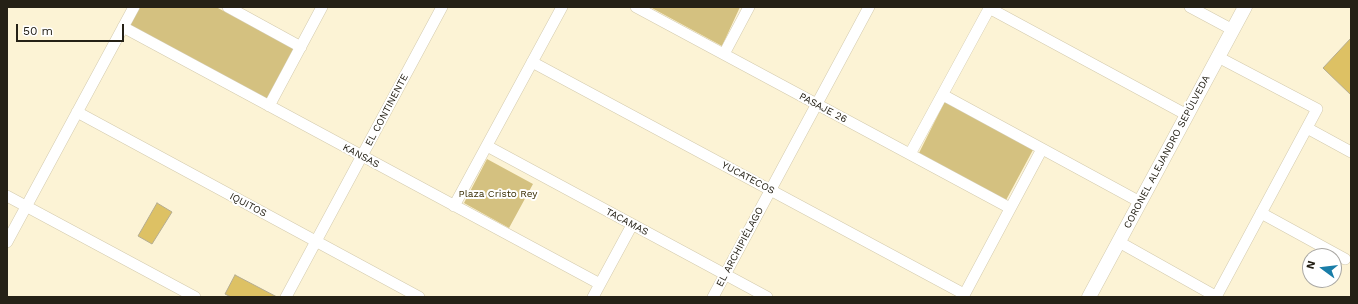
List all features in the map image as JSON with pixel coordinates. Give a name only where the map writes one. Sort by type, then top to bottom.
[{"type":"street","points":[[7,242],[134,7]]},
{"type":"street","points":[[228,7],[301,46]]},
{"type":"street","points":[[269,106],[322,7]]},
{"type":"street","name":"EL CONTINENTE","points":[[286,297],[442,7]]},
{"type":"street","points":[[454,206],[562,7]]},
{"type":"street","name":"PASAJE 26","points":[[636,7],[1010,208]]},
{"type":"street","points":[[724,54],[749,7]]},
{"type":"street","name":"EL ARCHIPIÉLAGO","points":[[713,297],[869,7]]},
{"type":"street","points":[[1190,7],[1233,30]]},
{"type":"street","name":"CORONEL ALEJANDRO SEPÚLVEDA","points":[[1089,297],[1245,7]]},
{"type":"street","points":[[910,154],[990,8],[1187,115]]},
{"type":"street","name":"KANSAS","points":[[123,27],[600,284]]},
{"type":"street","points":[[1119,242],[1217,297],[1262,213],[1317,109],[1218,57]]},
{"type":"street","name":"YUCATECOS","points":[[532,62],[964,295]]},
{"type":"street","points":[[943,95],[1140,202]]},
{"type":"street","name":"IQUITOS","points":[[77,112],[419,297]]},
{"type":"street","points":[[1307,128],[1351,152]]},
{"type":"street","name":"TACAMAS","points":[[487,146],[767,297]]},
{"type":"street","points":[[964,295],[1042,149]]},
{"type":"street","points":[[7,196],[195,297]]},
{"type":"street","points":[[1262,213],[1345,259]]},
{"type":"street","points":[[593,297],[632,224]]},
{"type":"green space","points":[[138,7],[216,7],[294,48],[267,99],[128,26]]},
{"type":"green space","points":[[650,7],[740,7],[722,46]]},
{"type":"green space","points":[[945,101],[1034,148],[1005,202],[918,155]]},
{"type":"green space","name":"Plaza Cristo Rey","points":[[487,159],[533,184],[509,228],[464,203]]},
{"type":"building","points":[[1351,38],[1351,95],[1323,68]]},
{"type":"building","points":[[157,203],[172,212],[152,244],[138,236]]},
{"type":"building","points":[[235,275],[277,297],[231,297],[225,294]]}]
